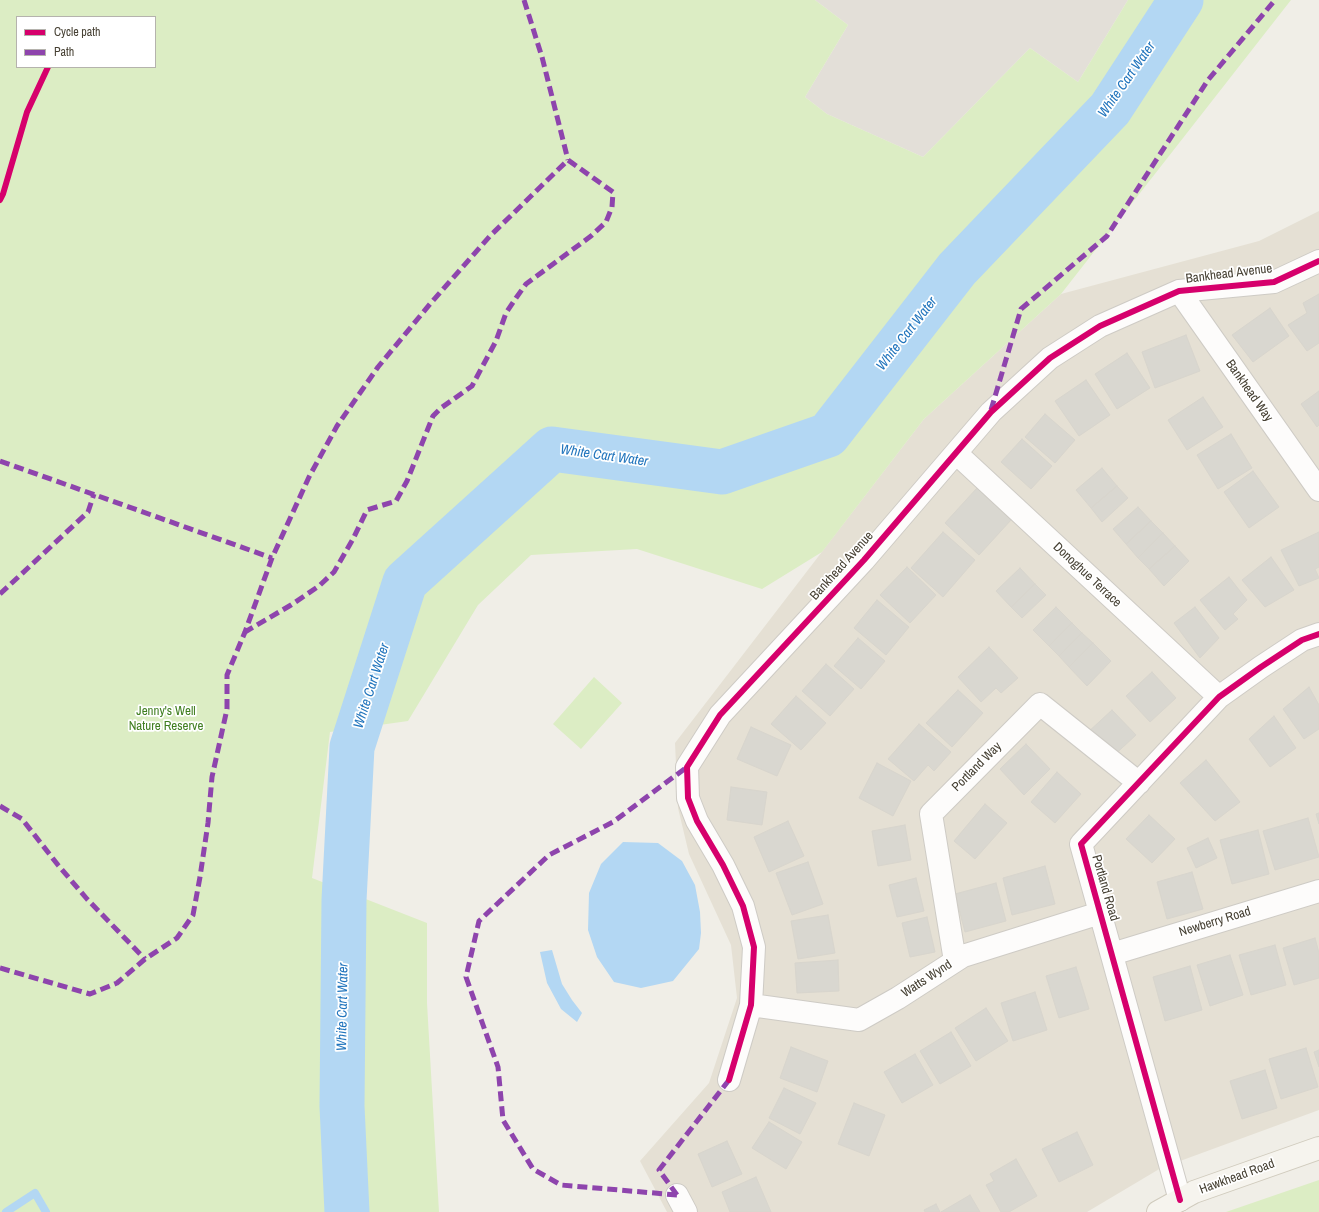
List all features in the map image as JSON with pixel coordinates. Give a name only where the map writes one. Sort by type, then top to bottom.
[{"type":"street","name":"Bankhead Avenue","points":[[729,1080],[752,1005],[754,947],[743,906],[723,865],[697,821],[688,798],[687,767],[720,715],[864,560],[991,412],[1050,358],[1100,326],[1179,291],[1274,282],[1319,261]]},
{"type":"street","name":"Bankhead Way","points":[[1179,291],[1319,490]]},
{"type":"street","name":"Donoghue Terrace","points":[[956,453],[1219,697]]},
{"type":"street","name":"Portland Road","points":[[1180,1200],[1081,844],[1219,697],[1302,640],[1319,634]]},
{"type":"street","name":"Portland Way","points":[[955,961],[930,814],[1040,704],[1139,783]]},
{"type":"street","name":"Newberry Road","points":[[1112,954],[1319,891]]},
{"type":"street","name":"Watts Wynd","points":[[752,1005],[859,1020],[898,998],[963,956],[1100,913]]},
{"type":"street","name":"Hawkhead Road","points":[[1158,1212],[1194,1192],[1319,1148]]},
{"type":"shaded area","points":[[815,0],[1128,0],[1078,82],[1030,48],[923,157],[827,114],[805,97],[848,25]]},
{"type":"shaded area","points":[[1319,211],[1319,1110],[1161,1168],[1087,1212],[667,1212],[640,1161],[709,1083],[737,998],[731,945],[689,854],[678,808],[675,743],[924,419],[1061,294],[1259,241]]},
{"type":"green space","name":"Jenny's Well Nature Reserve","points":[[0,0],[815,0],[848,25],[805,97],[827,114],[923,157],[1030,48],[1078,82],[1128,0],[1291,0],[1061,294],[924,419],[822,552],[762,589],[637,549],[531,555],[478,605],[408,721],[330,732],[312,878],[427,923],[427,1003],[439,1212],[0,1212]]},
{"type":"green space","points":[[594,677],[622,703],[581,749],[553,724]]},
{"type":"green space","points":[[1319,1180],[1319,1212],[1226,1212]]},
{"type":"water","points":[[623,842],[658,843],[682,861],[695,885],[700,912],[701,933],[699,949],[673,981],[641,988],[614,982],[597,957],[588,930],[589,893],[601,864]]},
{"type":"water","points":[[552,950],[562,984],[582,1013],[577,1022],[561,1009],[547,983],[540,952]]},
{"type":"building","points":[[1319,294],[1319,343],[1307,351],[1288,325],[1307,313],[1303,303]]},
{"type":"building","points":[[1270,308],[1289,336],[1253,362],[1232,335]]},
{"type":"building","points":[[1186,335],[1200,371],[1155,388],[1142,352]]},
{"type":"building","points":[[1127,353],[1150,388],[1117,409],[1095,374]]},
{"type":"building","points":[[1086,380],[1110,415],[1079,436],[1055,401]]},
{"type":"building","points":[[1319,391],[1319,425],[1317,427],[1301,404]]},
{"type":"building","points":[[1203,397],[1223,427],[1187,450],[1168,420]]},
{"type":"building","points":[[1045,414],[1075,440],[1055,463],[1025,437]]},
{"type":"building","points":[[1231,434],[1252,468],[1218,489],[1197,455]]},
{"type":"building","points":[[1022,439],[1052,466],[1031,489],[1001,462]]},
{"type":"building","points":[[1102,468],[1117,486],[1091,508],[1076,490]]},
{"type":"building","points":[[1253,471],[1279,507],[1249,528],[1224,492]]},
{"type":"building","points":[[1117,486],[1128,498],[1102,522],[1091,508]]},
{"type":"building","points":[[977,488],[1011,520],[979,555],[945,523]]},
{"type":"building","points":[[1138,507],[1151,521],[1126,544],[1113,529]]},
{"type":"building","points":[[1151,521],[1163,533],[1138,558],[1126,544]]},
{"type":"building","points":[[943,532],[975,560],[943,597],[911,568]]},
{"type":"building","points":[[1319,532],[1319,567],[1315,569],[1319,578],[1299,586],[1281,550]]},
{"type":"building","points":[[1163,533],[1175,546],[1149,569],[1138,558]]},
{"type":"building","points":[[1175,546],[1189,561],[1164,586],[1149,569]]},
{"type":"building","points":[[1271,557],[1294,590],[1265,607],[1242,580]]},
{"type":"building","points":[[907,567],[936,595],[910,623],[880,595]]},
{"type":"building","points":[[1020,568],[1035,584],[1011,607],[996,591]]},
{"type":"building","points":[[1229,577],[1247,600],[1233,614],[1238,619],[1225,630],[1200,600]]},
{"type":"building","points":[[1035,584],[1046,595],[1022,618],[1011,607]]},
{"type":"building","points":[[877,600],[909,627],[886,655],[854,628]]},
{"type":"building","points":[[1056,607],[1072,623],[1049,646],[1033,630]]},
{"type":"building","points":[[1195,607],[1219,638],[1200,658],[1174,623]]},
{"type":"building","points":[[1072,623],[1082,633],[1059,656],[1049,646]]},
{"type":"building","points":[[1082,633],[1093,643],[1069,667],[1059,656]]},
{"type":"building","points":[[858,638],[885,661],[861,689],[834,666]]},
{"type":"building","points":[[1093,643],[1111,661],[1087,686],[1069,667]]},
{"type":"building","points":[[989,647],[1018,678],[1001,693],[996,688],[981,702],[958,677]]},
{"type":"building","points":[[826,664],[854,689],[830,716],[802,691]]},
{"type":"building","points":[[1152,672],[1176,698],[1150,722],[1126,696]]},
{"type":"building","points":[[1309,687],[1319,705],[1319,729],[1304,739],[1283,709]]},
{"type":"building","points":[[958,690],[983,713],[952,747],[926,723]]},
{"type":"building","points":[[796,696],[826,723],[801,750],[771,724]]},
{"type":"building","points":[[1112,710],[1136,735],[1109,760],[1086,734]]},
{"type":"building","points":[[1274,716],[1296,748],[1270,767],[1249,739]]},
{"type":"building","points":[[919,724],[951,752],[934,771],[928,765],[914,781],[888,759]]},
{"type":"building","points":[[751,727],[791,745],[777,776],[737,759]]},
{"type":"building","points":[[1026,744],[1050,769],[1024,795],[1000,769]]},
{"type":"building","points":[[1206,760],[1240,802],[1215,821],[1180,783]]},
{"type":"building","points":[[877,763],[911,781],[893,816],[859,798]]},
{"type":"building","points":[[1057,772],[1081,794],[1055,823],[1031,802]]},
{"type":"building","points":[[731,787],[767,792],[762,825],[727,820]]},
{"type":"building","points":[[985,804],[1007,823],[975,859],[954,841]]},
{"type":"building","points":[[1319,813],[1319,824],[1316,814]]},
{"type":"building","points":[[1149,815],[1175,839],[1152,863],[1126,839]]},
{"type":"building","points":[[1308,818],[1319,857],[1275,870],[1263,831]]},
{"type":"building","points":[[788,821],[804,856],[769,872],[754,837]]},
{"type":"building","points":[[905,825],[911,860],[878,866],[872,831]]},
{"type":"building","points":[[1258,830],[1269,874],[1232,884],[1220,840]]},
{"type":"building","points":[[1208,838],[1217,858],[1196,868],[1187,848]]},
{"type":"building","points":[[808,862],[823,904],[792,915],[776,873]]},
{"type":"building","points":[[1045,866],[1055,904],[1012,915],[1003,878]]},
{"type":"building","points":[[1192,872],[1203,909],[1167,919],[1157,882]]},
{"type":"building","points":[[916,878],[924,911],[897,917],[889,885]]},
{"type":"building","points":[[996,883],[1006,921],[965,932],[955,894]]},
{"type":"building","points":[[828,915],[835,953],[798,959],[791,921]]},
{"type":"building","points":[[927,917],[935,952],[910,957],[902,923]]},
{"type":"building","points":[[1315,938],[1319,953],[1319,978],[1294,985],[1283,948]]},
{"type":"building","points":[[1275,945],[1286,985],[1251,995],[1239,955]]},
{"type":"building","points":[[1230,955],[1243,995],[1210,1006],[1197,965]]},
{"type":"building","points":[[838,960],[839,991],[797,993],[795,963]]},
{"type":"building","points":[[1190,966],[1202,1010],[1165,1021],[1153,977]]},
{"type":"building","points":[[1076,967],[1089,1009],[1059,1018],[1046,976]]},
{"type":"building","points":[[1035,992],[1047,1030],[1013,1041],[1001,1003]]},
{"type":"building","points":[[986,1008],[1008,1041],[976,1061],[955,1028]]},
{"type":"building","points":[[951,1032],[971,1066],[940,1084],[920,1051]]},
{"type":"building","points":[[791,1047],[828,1061],[817,1092],[780,1078]]},
{"type":"building","points":[[1306,1048],[1318,1087],[1281,1099],[1269,1059]]},
{"type":"building","points":[[1319,1050],[1319,1067],[1314,1052]]},
{"type":"building","points":[[915,1054],[933,1085],[902,1103],[884,1072]]},
{"type":"building","points":[[1265,1070],[1277,1108],[1242,1119],[1230,1081]]},
{"type":"building","points":[[784,1088],[816,1103],[800,1134],[769,1118]]},
{"type":"building","points":[[854,1103],[885,1115],[869,1156],[838,1144]]},
{"type":"building","points":[[769,1122],[802,1142],[786,1169],[752,1148]]},
{"type":"building","points":[[1077,1132],[1093,1165],[1059,1182],[1042,1149]]},
{"type":"building","points":[[727,1141],[742,1174],[712,1187],[698,1154]]},
{"type":"building","points":[[1016,1159],[1037,1196],[1009,1212],[1001,1212],[986,1185],[994,1181],[990,1174]]},
{"type":"building","points":[[756,1177],[771,1212],[730,1212],[722,1192]]},
{"type":"building","points":[[970,1195],[980,1212],[941,1212]]},
{"type":"building","points":[[936,1204],[940,1212],[925,1212],[924,1210]]},
{"type":"waterway","name":"White Cart Water","points":[[347,1212],[342,1106],[344,900],[352,747],[405,582],[552,449],[722,472],[828,435],[957,269],[1110,109],[1181,0]]},
{"type":"waterway","points":[[6,1212],[35,1193],[46,1212]]},
{"type":"marked path","points":[[524,0],[542,57],[568,160]]},
{"type":"marked path","points":[[991,410],[1021,309],[1107,236],[1208,80],[1275,0]]},
{"type":"marked path","points":[[0,968],[90,994],[117,983],[145,959],[177,938],[193,915],[208,823],[212,777],[227,709],[227,675],[245,632],[272,558],[309,477],[337,426],[378,367],[430,304],[490,236],[568,160],[613,192],[612,207],[606,222],[591,236],[526,284],[506,313],[496,341],[472,386],[441,408],[433,416],[407,481],[396,501],[367,510],[353,539],[334,572],[319,586],[291,605],[245,632]]},
{"type":"marked path","points":[[0,461],[272,558]]},
{"type":"marked path","points":[[0,594],[88,512],[94,494]]},
{"type":"marked path","points":[[677,1195],[561,1185],[533,1169],[503,1120],[498,1067],[466,977],[479,921],[549,855],[613,822],[687,767]]},
{"type":"marked path","points":[[0,806],[22,819],[87,899],[145,959]]},
{"type":"marked path","points":[[677,1195],[659,1170],[729,1080]]},
{"type":"cycle path","points":[[0,200],[27,112],[48,68]]},
{"type":"cycle path","points":[[729,1080],[751,1005],[754,947],[743,906],[723,865],[697,821],[688,798],[687,767],[720,715],[864,560],[991,412],[1050,358],[1100,326],[1179,291],[1274,282],[1319,261]]},
{"type":"cycle path","points":[[1180,1200],[1081,844],[1219,697],[1302,640],[1319,634]]}]
